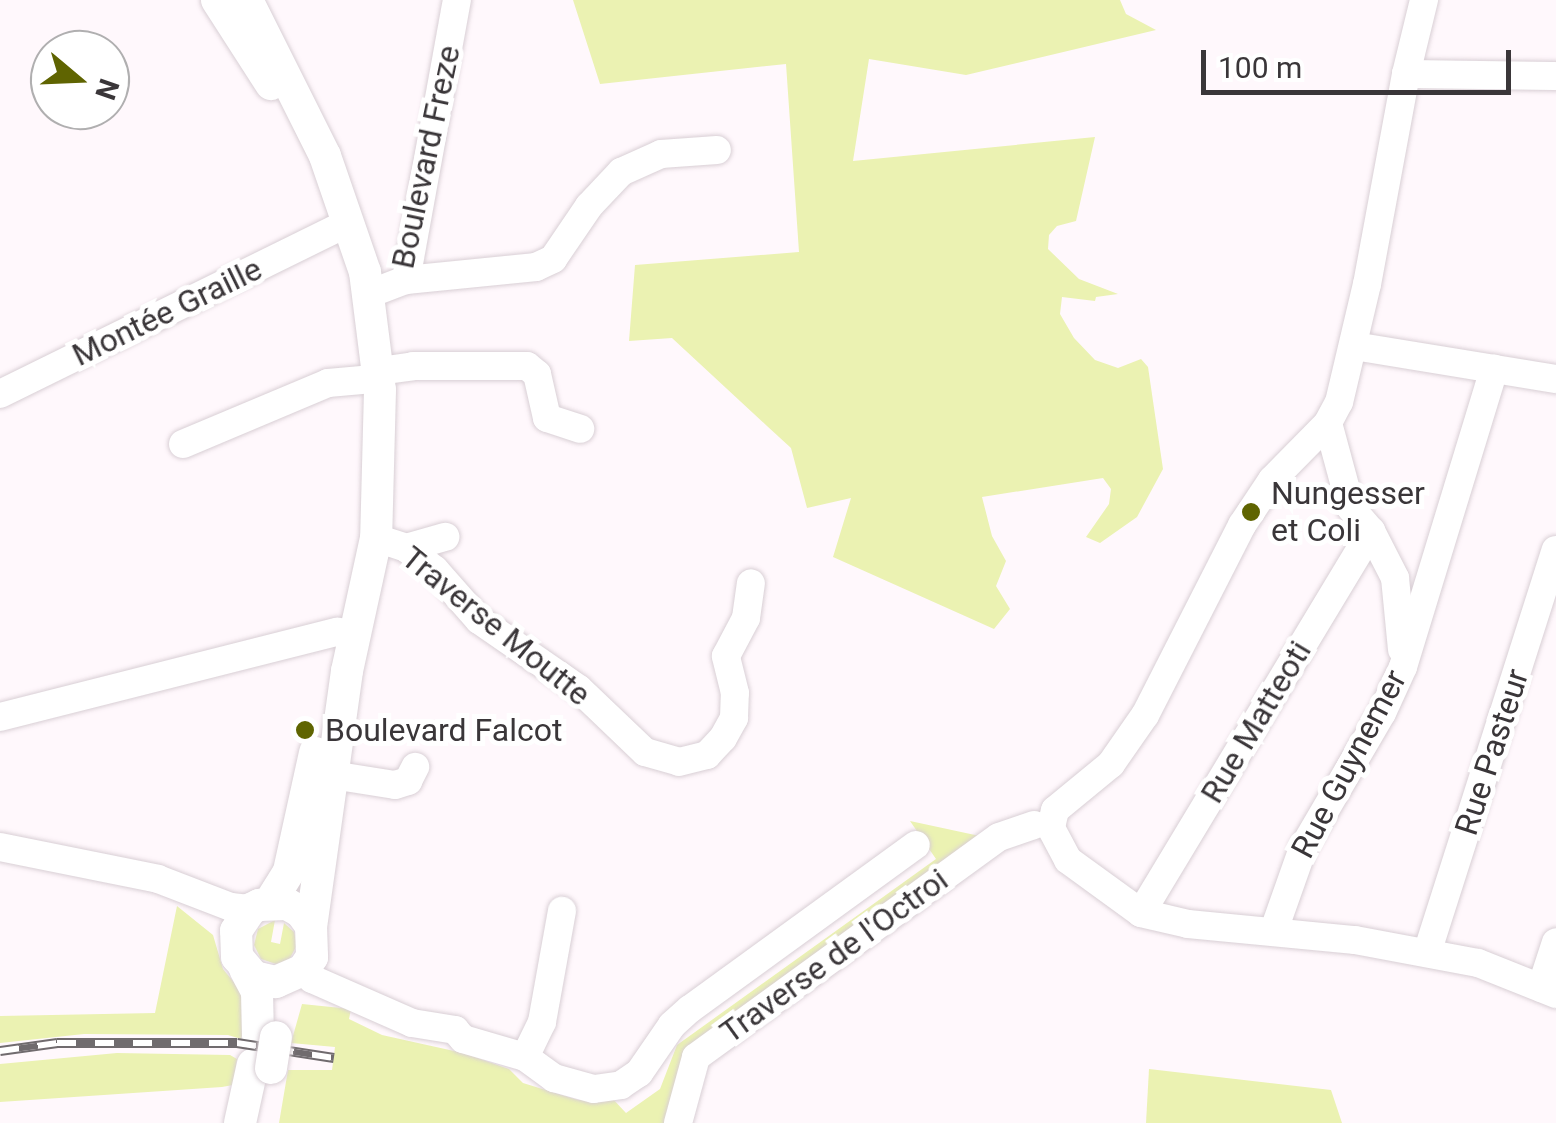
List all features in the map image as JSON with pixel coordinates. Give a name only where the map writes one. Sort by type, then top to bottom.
[{"type":"main road","points":[[216,0],[273,87],[309,162],[334,230],[370,376],[391,543],[346,634]]},
{"type":"main road","points":[[240,1123],[264,1051],[295,975],[314,941],[311,926],[322,774],[346,634],[362,504],[370,376],[368,294],[325,156],[250,3]]},
{"type":"main road","points":[[258,1123],[264,1051],[258,992],[240,956],[241,920],[260,906],[289,871],[322,774]]},
{"type":"main road","points":[[260,906],[301,912],[311,926]]},
{"type":"main road","points":[[240,956],[264,981],[295,975]]},
{"type":"street","name":"Boulevard Freze","points":[[368,294],[406,280],[458,0]]},
{"type":"street","points":[[1403,666],[1395,578],[1371,531],[1352,508],[1328,423],[1354,346],[1424,0]]},
{"type":"street","points":[[1406,74],[1556,76]]},
{"type":"street","points":[[406,280],[536,267],[552,259],[589,206],[621,172],[660,154],[718,150]]},
{"type":"street","name":"Montée Graille","points":[[0,394],[334,230]]},
{"type":"street","points":[[1354,346],[1556,380]]},
{"type":"street","points":[[183,444],[328,383],[413,366],[526,366],[537,374],[548,418],[580,429]]},
{"type":"street","name":"Rue Guynemer","points":[[1274,930],[1303,848],[1382,713],[1403,666],[1494,369]]},
{"type":"street","name":"Traverse de l'Octroi","points":[[678,1123],[696,1057],[1000,837],[1044,818],[1111,764],[1145,715],[1242,525],[1272,480],[1328,423]]},
{"type":"street","name":"Rue Matteoti","points":[[1141,913],[1371,531]]},
{"type":"street","points":[[391,543],[445,537]]},
{"type":"street","name":"Traverse Moutte","points":[[391,543],[435,570],[478,620],[579,689],[646,752],[679,762],[707,755],[734,718],[734,693],[726,656],[746,618],[751,583]]},
{"type":"street","name":"Rue Pasteur","points":[[1428,954],[1556,550]]},
{"type":"street","points":[[0,718],[346,634]]},
{"type":"street","points":[[322,774],[395,785],[408,781],[415,766]]},
{"type":"street","points":[[1044,818],[1068,860],[1141,913],[1188,924],[1274,930],[1478,963],[1548,991],[1556,942]]},
{"type":"street","points":[[295,975],[398,1017],[455,1030],[463,1039],[525,1056],[554,1078],[594,1089],[621,1085],[639,1073],[672,1025],[690,1008],[916,845]]},
{"type":"street","points":[[0,847],[158,879],[194,894],[260,906]]},
{"type":"street","points":[[194,894],[240,956]]},
{"type":"street","points":[[525,1056],[542,1022],[562,911]]},
{"type":"green space","points":[[573,0],[1120,0],[1126,14],[1156,30],[966,75],[869,59],[853,161],[1095,137],[1076,221],[1057,226],[1049,235],[1048,249],[1079,279],[1118,294],[1096,297],[1095,301],[1062,297],[1060,314],[1074,338],[1095,360],[1118,368],[1141,359],[1148,367],[1163,469],[1137,517],[1100,543],[1086,537],[1109,504],[1111,489],[1103,478],[982,497],[992,536],[1006,561],[996,586],[1010,609],[994,629],[833,557],[851,498],[807,508],[791,448],[672,338],[629,341],[635,265],[799,252],[786,64],[600,84]]},
{"type":"green space","points":[[910,821],[989,838],[690,1054],[674,1123],[279,1123],[288,1070],[332,1070],[335,1047],[291,1043],[302,1004],[351,1009],[349,1019],[382,1035],[463,1053],[509,1069],[523,1083],[578,1100],[611,1097],[626,1113],[660,1089],[677,1045],[936,859]]},
{"type":"green space","points":[[177,906],[213,935],[223,969],[241,991],[247,1017],[241,1039],[228,1035],[84,1034],[0,1043],[0,1016],[155,1013]]},
{"type":"green space","points":[[275,920],[271,942],[280,944],[284,923],[294,932],[297,945],[289,960],[276,964],[261,959],[254,945],[258,929]]},
{"type":"green space","points":[[117,1053],[230,1055],[237,1059],[233,1085],[0,1102],[0,1064]]},
{"type":"green space","points":[[1149,1069],[1331,1090],[1342,1123],[1146,1123]]},
{"type":"railway","points":[[0,1051],[57,1043],[237,1043],[334,1058]]},
{"type":"place","name":"Nungesser et Coli","points":[[1251,512]]},
{"type":"place","name":"Boulevard Falcot","points":[[305,730]]}]
